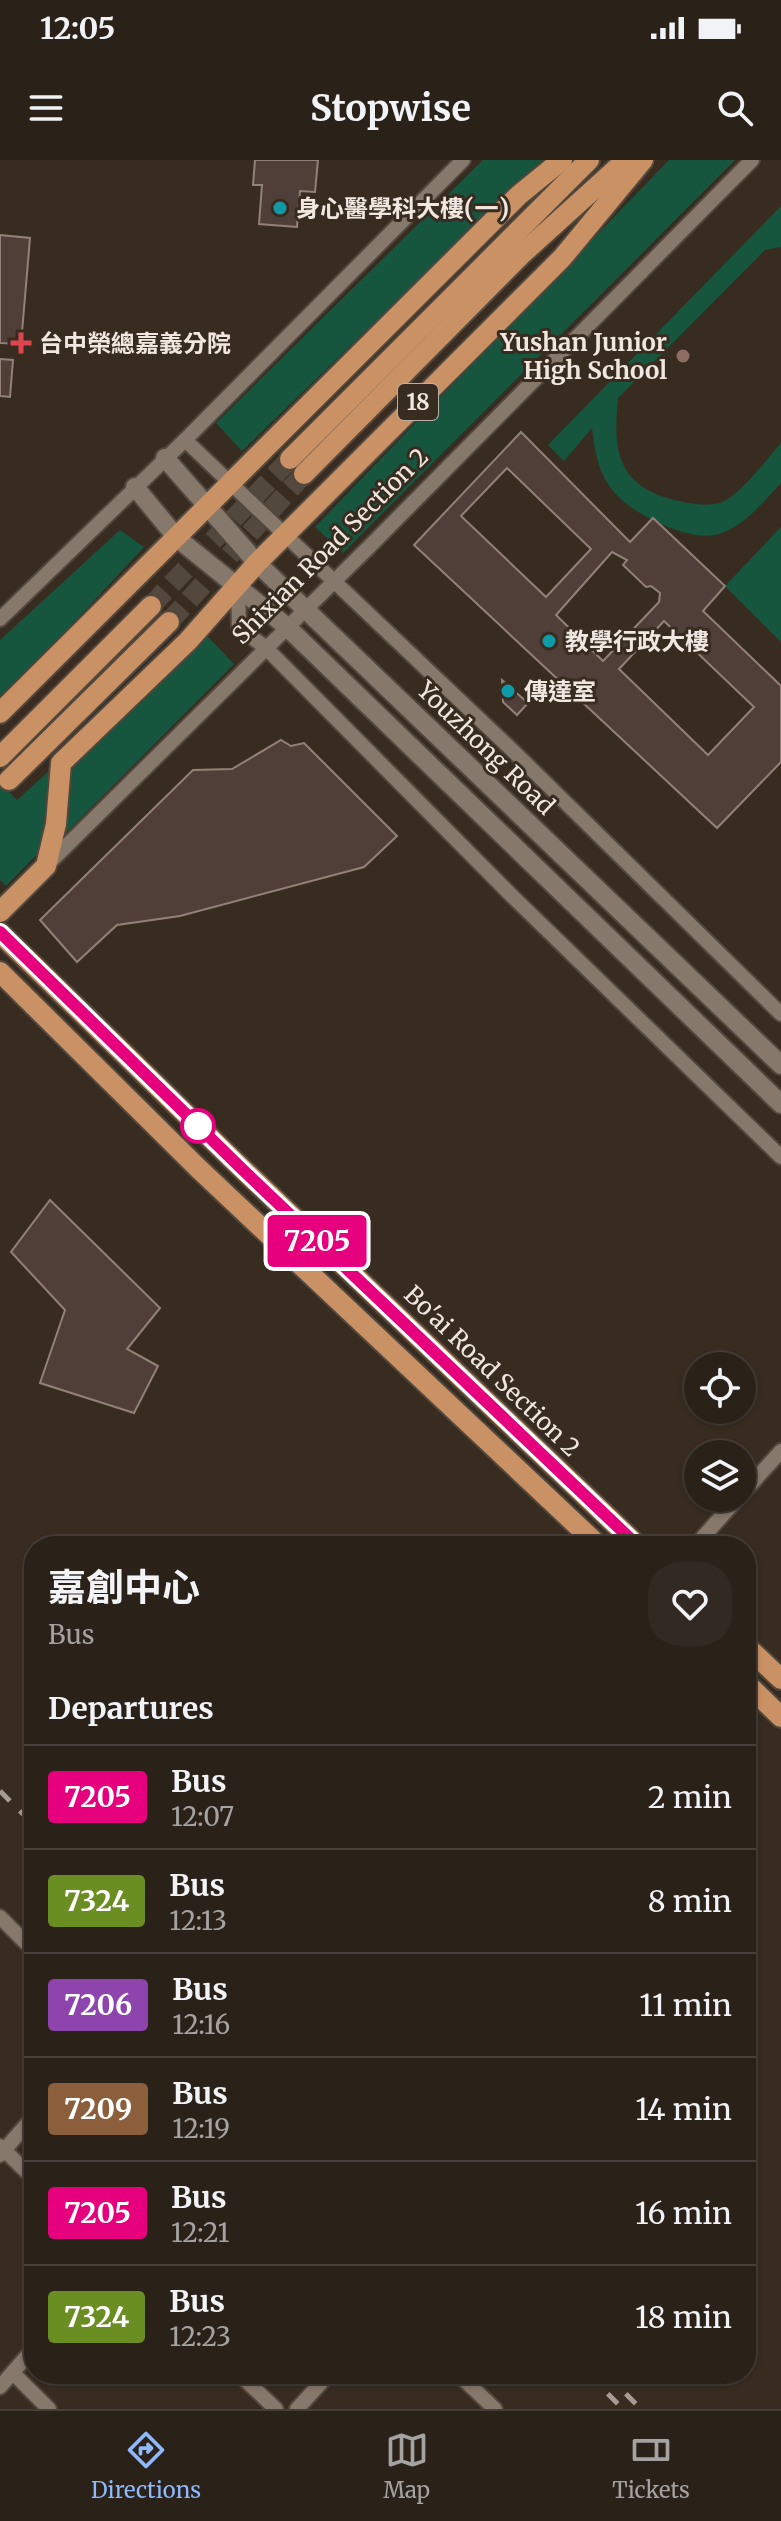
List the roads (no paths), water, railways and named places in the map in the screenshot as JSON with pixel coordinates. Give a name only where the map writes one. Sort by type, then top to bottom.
[{"type":"main road","points":[[0,713],[519,195],[562,160]]},
{"type":"main road","name":"18","points":[[290,459],[589,160]]},
{"type":"main road","name":"18","points":[[304,474],[522,254],[626,160]]},
{"type":"main road","name":"Shixian Road Section 2","points":[[46,866],[56,824],[61,763],[188,641],[257,563],[562,258],[643,160]]},
{"type":"main road","points":[[0,757],[151,606]]},
{"type":"main road","points":[[9,780],[169,622]]},
{"type":"main road","points":[[0,912],[46,866]]},
{"type":"main road","name":"Bo'ai Road Section 2","points":[[0,933],[242,1169],[627,1536]]},
{"type":"main road","points":[[0,972],[210,1180],[588,1536]]},
{"type":"main road","points":[[756,1655],[781,1679]]},
{"type":"main road","points":[[756,1693],[781,1717]]},
{"type":"street","points":[[0,619],[185,440],[463,160]]},
{"type":"street","name":"Shixian Road Section 2","points":[[46,866],[752,160]]},
{"type":"street","name":"Youzhong Road","points":[[185,440],[523,760],[781,1014]]},
{"type":"street","name":"Youzhong Road","points":[[165,458],[204,507],[257,563],[781,1065]]},
{"type":"street","points":[[135,487],[177,538],[286,626],[781,1104]]},
{"type":"street","points":[[238,586],[239,628],[265,647],[512,896],[781,1157]]},
{"type":"street","points":[[756,1478],[781,1451]]},
{"type":"street","points":[[704,1536],[726,1512]]},
{"type":"street","points":[[0,1917],[24,1941]]},
{"type":"street","points":[[24,2127],[1,2151],[24,2171]]},
{"type":"street","points":[[0,2387],[24,2360]]},
{"type":"street","points":[[13,2373],[49,2409]]},
{"type":"street","points":[[250,2384],[276,2409]]},
{"type":"street","points":[[297,2409],[320,2384]]},
{"type":"street","points":[[469,2384],[495,2409]]},
{"type":"tunnel","points":[[151,606],[290,459]]},
{"type":"tunnel","points":[[169,622],[304,474]]},
{"type":"railway","points":[[0,1791],[24,1815]]},
{"type":"railway","points":[[598,2384],[623,2409]]},
{"type":"railway","points":[[616,2384],[641,2409]]},
{"type":"place","name":"身心醫學科大樓(一)","points":[[280,208]]},
{"type":"place","name":"台中榮總嘉義分院","points":[[21,343]]},
{"type":"place","name":"Yushan Junior High School","points":[[683,356]]},
{"type":"place","name":"教學行政大樓","points":[[549,641]]},
{"type":"place","name":"傳達室","points":[[508,691]]}]
